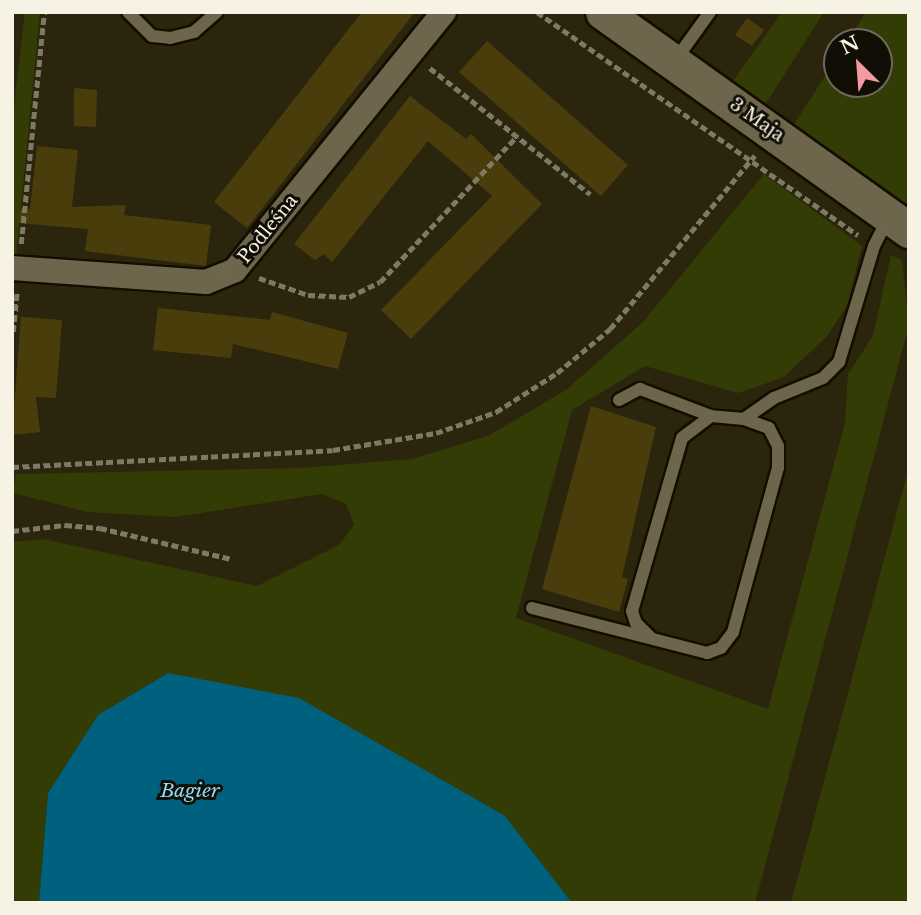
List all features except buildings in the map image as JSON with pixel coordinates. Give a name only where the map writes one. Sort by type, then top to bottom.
[{"type":"main road","name":"3 Maja","points":[[603,12],[899,222]]},
{"type":"street","name":"Podleśna","points":[[16,268],[206,282],[235,270],[444,12]]},
{"type":"lane","points":[[128,12],[152,36],[170,38],[194,32],[217,12]]},
{"type":"lane","points":[[674,63],[710,12]]},
{"type":"lane","points":[[744,419],[774,398],[823,378],[839,362],[874,246],[899,222]]},
{"type":"lane","points":[[532,608],[707,653],[721,648],[733,632],[778,468],[778,446],[769,428],[744,419],[711,416],[640,389],[619,400]]},
{"type":"lane","points":[[651,638],[636,623],[632,611],[682,438],[711,416]]},
{"type":"path","points":[[13,332],[16,268],[44,12]]},
{"type":"path","points":[[537,12],[749,162],[874,246]]},
{"type":"path","points":[[410,52],[590,194]]},
{"type":"path","points":[[12,467],[333,450],[448,429],[496,412],[557,373],[610,329],[648,288],[774,132]]},
{"type":"path","points":[[235,270],[308,295],[349,297],[380,282],[517,136]]},
{"type":"path","points":[[12,530],[65,525],[100,528],[231,559]]},
{"type":"green space","points":[[25,12],[40,12],[16,259],[12,257],[12,123]]},
{"type":"green space","points":[[782,12],[824,12],[765,105],[733,81]]},
{"type":"green space","points":[[866,12],[909,12],[909,209],[793,126],[823,79],[823,98],[893,98],[893,28],[856,28]]},
{"type":"green space","points":[[764,174],[862,246],[847,306],[827,336],[784,377],[738,393],[645,366],[572,410],[516,618],[768,709],[845,423],[848,374],[873,336],[891,255],[902,260],[909,325],[755,903],[572,903],[505,816],[168,673],[98,715],[48,793],[39,903],[12,903],[12,542],[43,539],[257,586],[339,545],[354,525],[346,504],[322,494],[175,517],[88,512],[13,493],[16,474],[302,468],[412,459],[488,436],[566,390],[643,322]]},
{"type":"green space","points":[[909,466],[909,903],[791,903],[904,486]]},
{"type":"water","name":"Bagier","points":[[168,673],[299,698],[505,816],[572,903],[39,903],[48,793],[98,715]]}]
